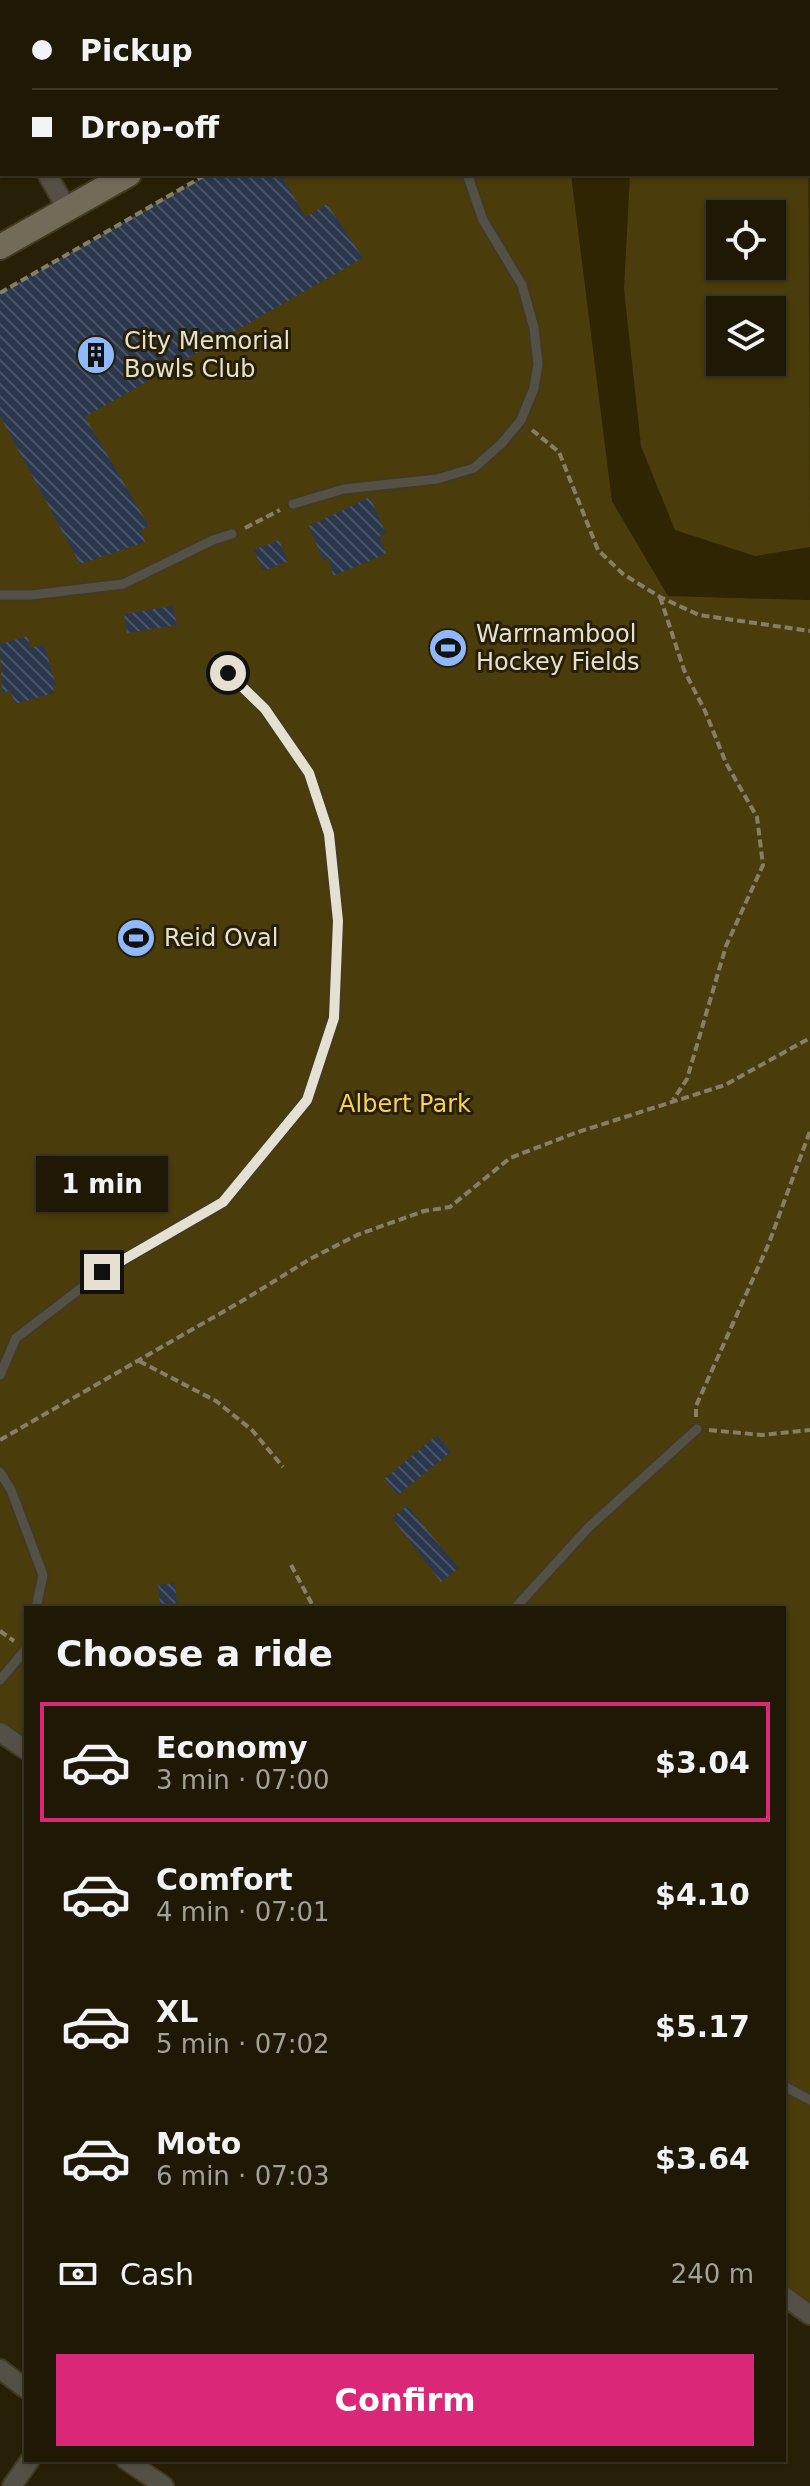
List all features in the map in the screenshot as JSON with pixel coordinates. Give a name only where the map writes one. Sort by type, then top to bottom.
[{"type":"street","points":[[48,176],[67,209]]},
{"type":"street","points":[[0,247],[125,176]]},
{"type":"street","points":[[0,1732],[24,1749]]},
{"type":"street","points":[[786,2297],[810,2315]]},
{"type":"street","points":[[0,2369],[24,2387]]},
{"type":"street","points":[[12,2486],[29,2462]]},
{"type":"street","points":[[129,2462],[164,2486]]},
{"type":"lane","points":[[293,504],[344,489],[437,479],[474,468],[502,443],[521,420],[534,388],[538,364],[534,328],[522,285],[483,220],[468,176]]},
{"type":"lane","points":[[0,595],[31,595],[123,584],[213,540],[232,534]]},
{"type":"lane","points":[[0,1375],[16,1338],[28,1328],[102,1272],[223,1202],[307,1100],[334,1018],[338,921],[329,834],[309,773],[265,709],[228,673]]},
{"type":"lane","points":[[517,1606],[589,1527],[697,1429]]},
{"type":"lane","points":[[0,1472],[11,1490],[43,1575],[36,1606]]},
{"type":"lane","points":[[0,1680],[24,1651]]},
{"type":"lane","points":[[786,2087],[810,2100]]},
{"type":"path","points":[[0,293],[204,176]]},
{"type":"path","points":[[521,420],[559,452],[598,550],[623,574],[660,597],[699,615],[810,631]]},
{"type":"path","points":[[232,534],[293,504]]},
{"type":"path","points":[[660,597],[684,670],[726,763],[757,817],[763,865],[726,946],[687,1079],[672,1102]]},
{"type":"path","points":[[0,1440],[310,1259],[345,1241],[424,1211],[450,1207],[510,1158],[725,1085],[810,1038]]},
{"type":"path","points":[[810,1131],[769,1243],[696,1406],[697,1429],[762,1435],[810,1430]]},
{"type":"path","points":[[137,1360],[216,1401],[252,1430],[283,1467]]},
{"type":"path","points":[[291,1565],[313,1606]]},
{"type":"shaded area","points":[[571,176],[810,176],[810,600],[668,596],[612,500]]},
{"type":"green space","name":"Albert Park","points":[[204,176],[571,176],[612,501],[668,596],[810,600],[810,2302],[786,2285],[786,1606],[24,1606],[24,1738],[0,1721],[0,293]]},
{"type":"green space","points":[[630,176],[809,176],[810,547],[755,556],[675,530],[641,446],[624,289]]},
{"type":"building","name":"City Memorial Bowls Club","points":[[205,176],[281,176],[306,217],[327,204],[363,258],[85,417],[149,526],[141,530],[145,542],[80,564],[0,416],[0,293]]},
{"type":"building","points":[[370,497],[386,534],[379,536],[386,554],[333,576],[329,558],[323,561],[309,526]]},
{"type":"building","points":[[279,540],[288,561],[263,571],[254,550]]},
{"type":"building","points":[[173,606],[177,625],[127,633],[124,614]]},
{"type":"building","points":[[28,636],[30,648],[44,645],[56,685],[53,686],[54,693],[15,704],[10,690],[2,694],[0,644]]},
{"type":"building","points":[[437,1435],[451,1452],[398,1495],[384,1479]]},
{"type":"building","points":[[407,1506],[459,1568],[441,1582],[392,1518]]},
{"type":"building","points":[[175,1583],[177,1603],[160,1604],[158,1585]]},
{"type":"place","name":"City Memorial Bowls Club","points":[[96,355]]},
{"type":"place","name":"Warrnambool Hockey Fields","points":[[448,648]]},
{"type":"place","name":"Reid Oval","points":[[136,938]]},
{"type":"route","points":[[102,1272],[223,1202],[307,1100],[334,1018],[338,921],[329,834],[309,773],[265,709],[228,673]]}]
